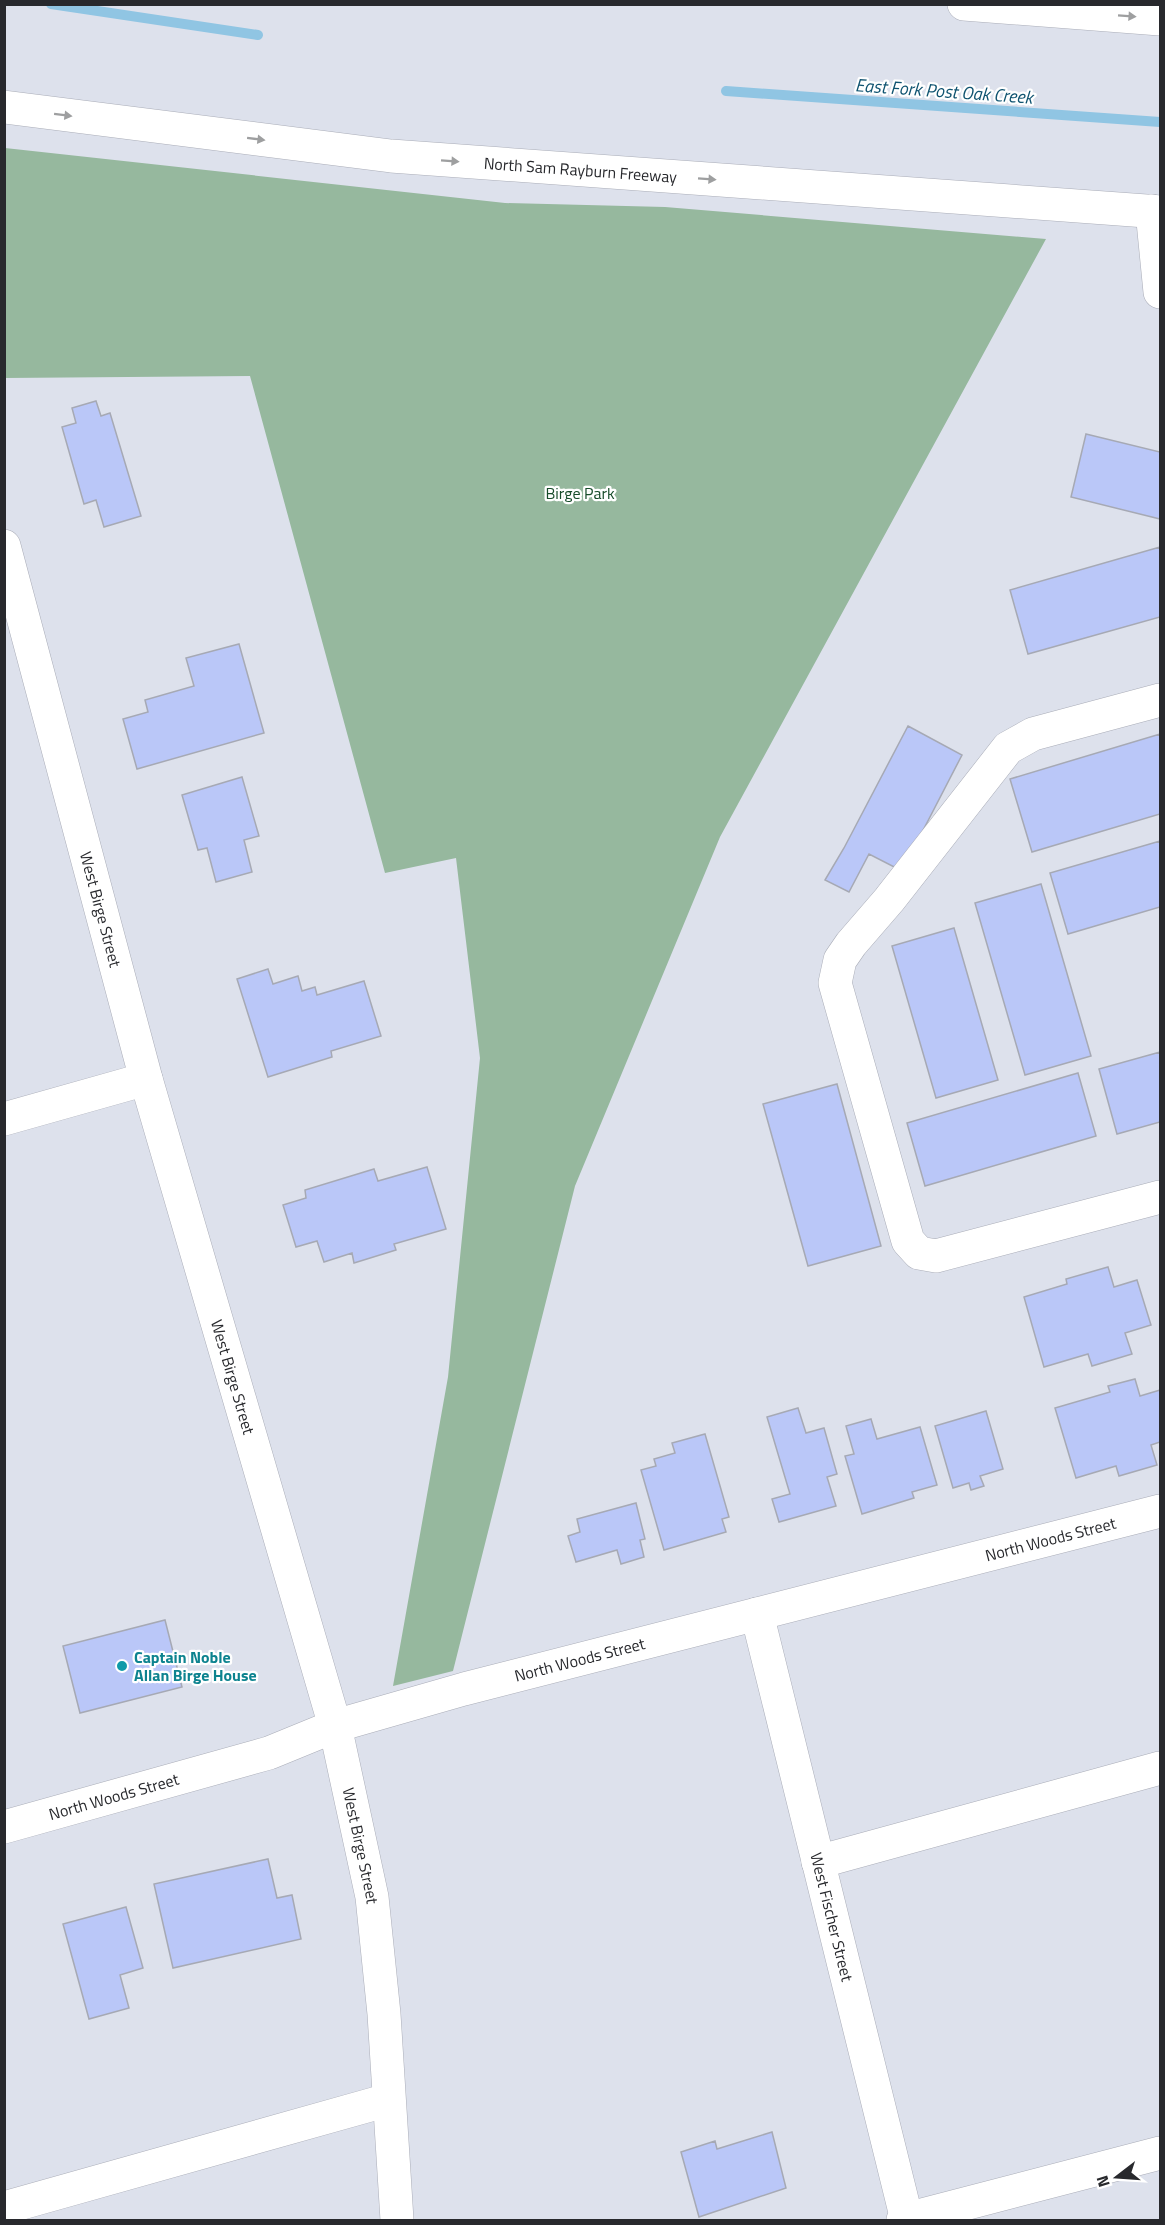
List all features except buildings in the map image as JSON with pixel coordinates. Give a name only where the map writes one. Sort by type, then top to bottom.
[{"type":"main road","points":[[964,4],[1161,19]]},
{"type":"main road","name":"North Sam Rayburn Freeway","points":[[4,107],[391,156],[1156,211]]},
{"type":"main road","points":[[1156,211],[1161,292]]},
{"type":"main road","name":"West Birge Street","points":[[4,546],[146,1079],[335,1725],[372,1897],[384,2014],[397,2220]]},
{"type":"main road","points":[[1161,700],[1033,734],[1008,748],[889,900],[851,944],[840,960],[835,983],[908,1241],[919,1253],[936,1256],[1161,1197]]},
{"type":"main road","points":[[4,1119],[146,1079]]},
{"type":"main road","name":"North Woods Street","points":[[4,1827],[269,1753],[335,1725],[464,1689],[1161,1511]]},
{"type":"main road","name":"West Fischer Street","points":[[757,1614],[906,2220]]},
{"type":"main road","points":[[818,1862],[1161,1768]]},
{"type":"main road","points":[[4,2208],[388,2100]]},
{"type":"main road","points":[[906,2220],[1161,2153]]},
{"type":"green space","name":"Birge Park","points":[[5,148],[505,203],[665,207],[1046,239],[720,837],[575,1186],[453,1671],[393,1686],[448,1377],[480,1058],[456,858],[385,873],[250,376],[5,378]]},
{"type":"waterway","name":"East Fork Post Oak Creek","points":[[51,4],[258,35]]},
{"type":"waterway","name":"East Fork Post Oak Creek","points":[[726,91],[1160,122]]},
{"type":"place","name":"Captain Noble Allan Birge House","points":[[122,1666]]}]
